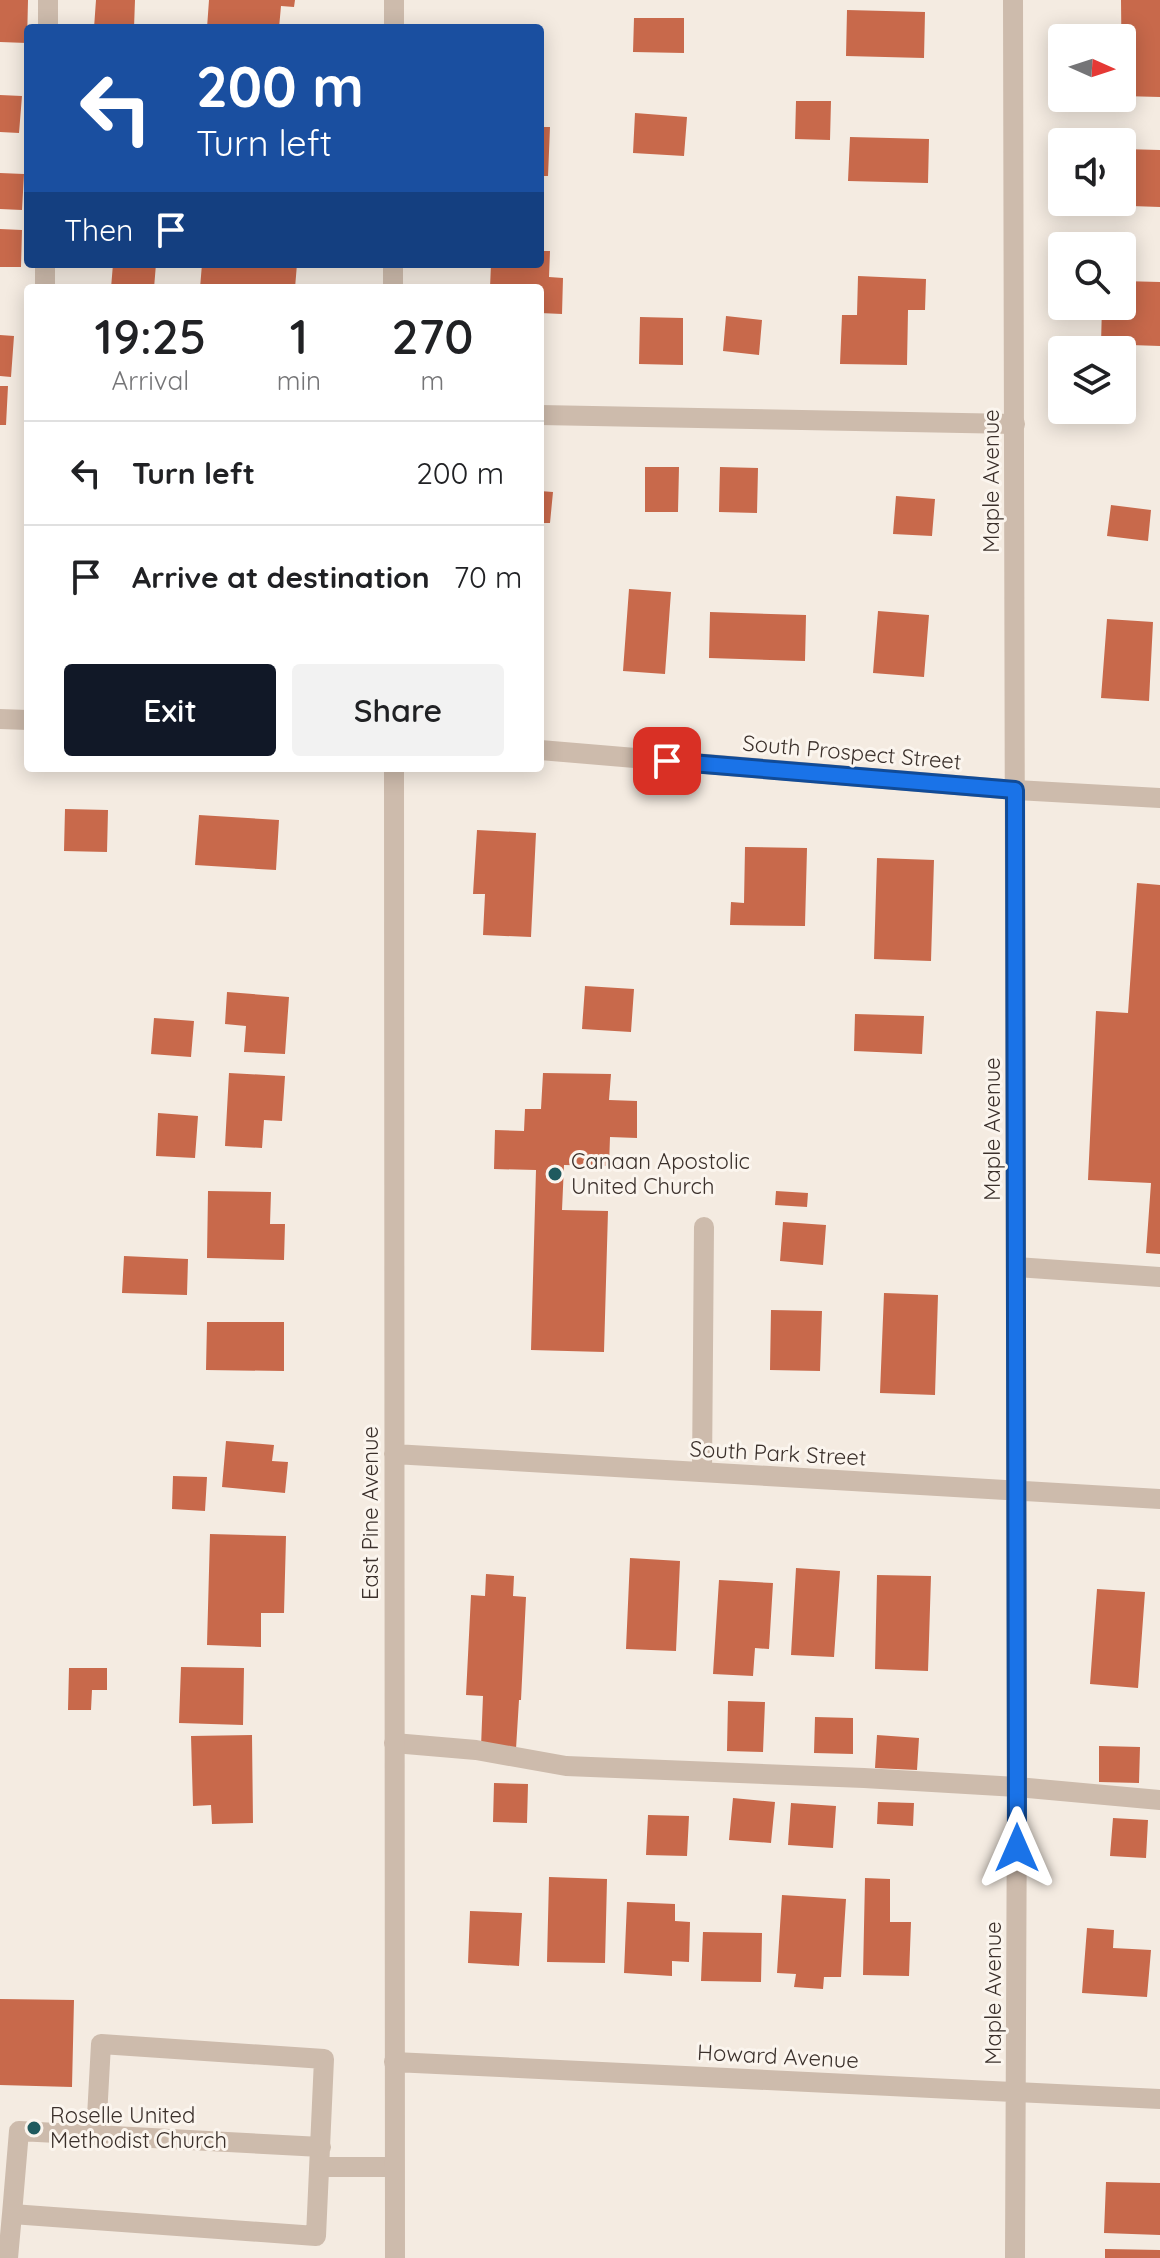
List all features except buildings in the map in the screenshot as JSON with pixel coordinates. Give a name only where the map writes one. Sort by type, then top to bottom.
[{"type":"street","points":[[48,0],[48,24]]},
{"type":"street","points":[[394,0],[394,24]]},
{"type":"street","name":"Maple Avenue","points":[[1013,0],[1017,1491],[1015,2258]]},
{"type":"street","points":[[544,415],[1015,424]]},
{"type":"street","points":[[0,719],[24,720]]},
{"type":"street","name":"South Prospect Street","points":[[544,750],[1015,790],[1160,798]]},
{"type":"street","name":"East Pine Avenue","points":[[394,772],[395,2258]]},
{"type":"street","points":[[702,1472],[704,1227]]},
{"type":"street","points":[[1016,1267],[1160,1277]]},
{"type":"street","name":"South Park Street","points":[[394,1454],[1160,1499]]},
{"type":"street","points":[[394,1743],[476,1750],[566,1766],[864,1778],[1160,1800]]},
{"type":"street","points":[[12,2214],[316,2236],[324,2059],[101,2044],[96,2135]]},
{"type":"street","name":"Howard Avenue","points":[[394,2062],[1160,2099]]},
{"type":"street","points":[[8,2258],[19,2131],[96,2135],[394,2167]]},
{"type":"place","name":"Canaan Apostolic United Church","points":[[555,1174]]},
{"type":"place","name":"Roselle United Methodist Church","points":[[34,2128]]},
{"type":"route","points":[[667,761],[1015,790],[1017,1848]]}]
